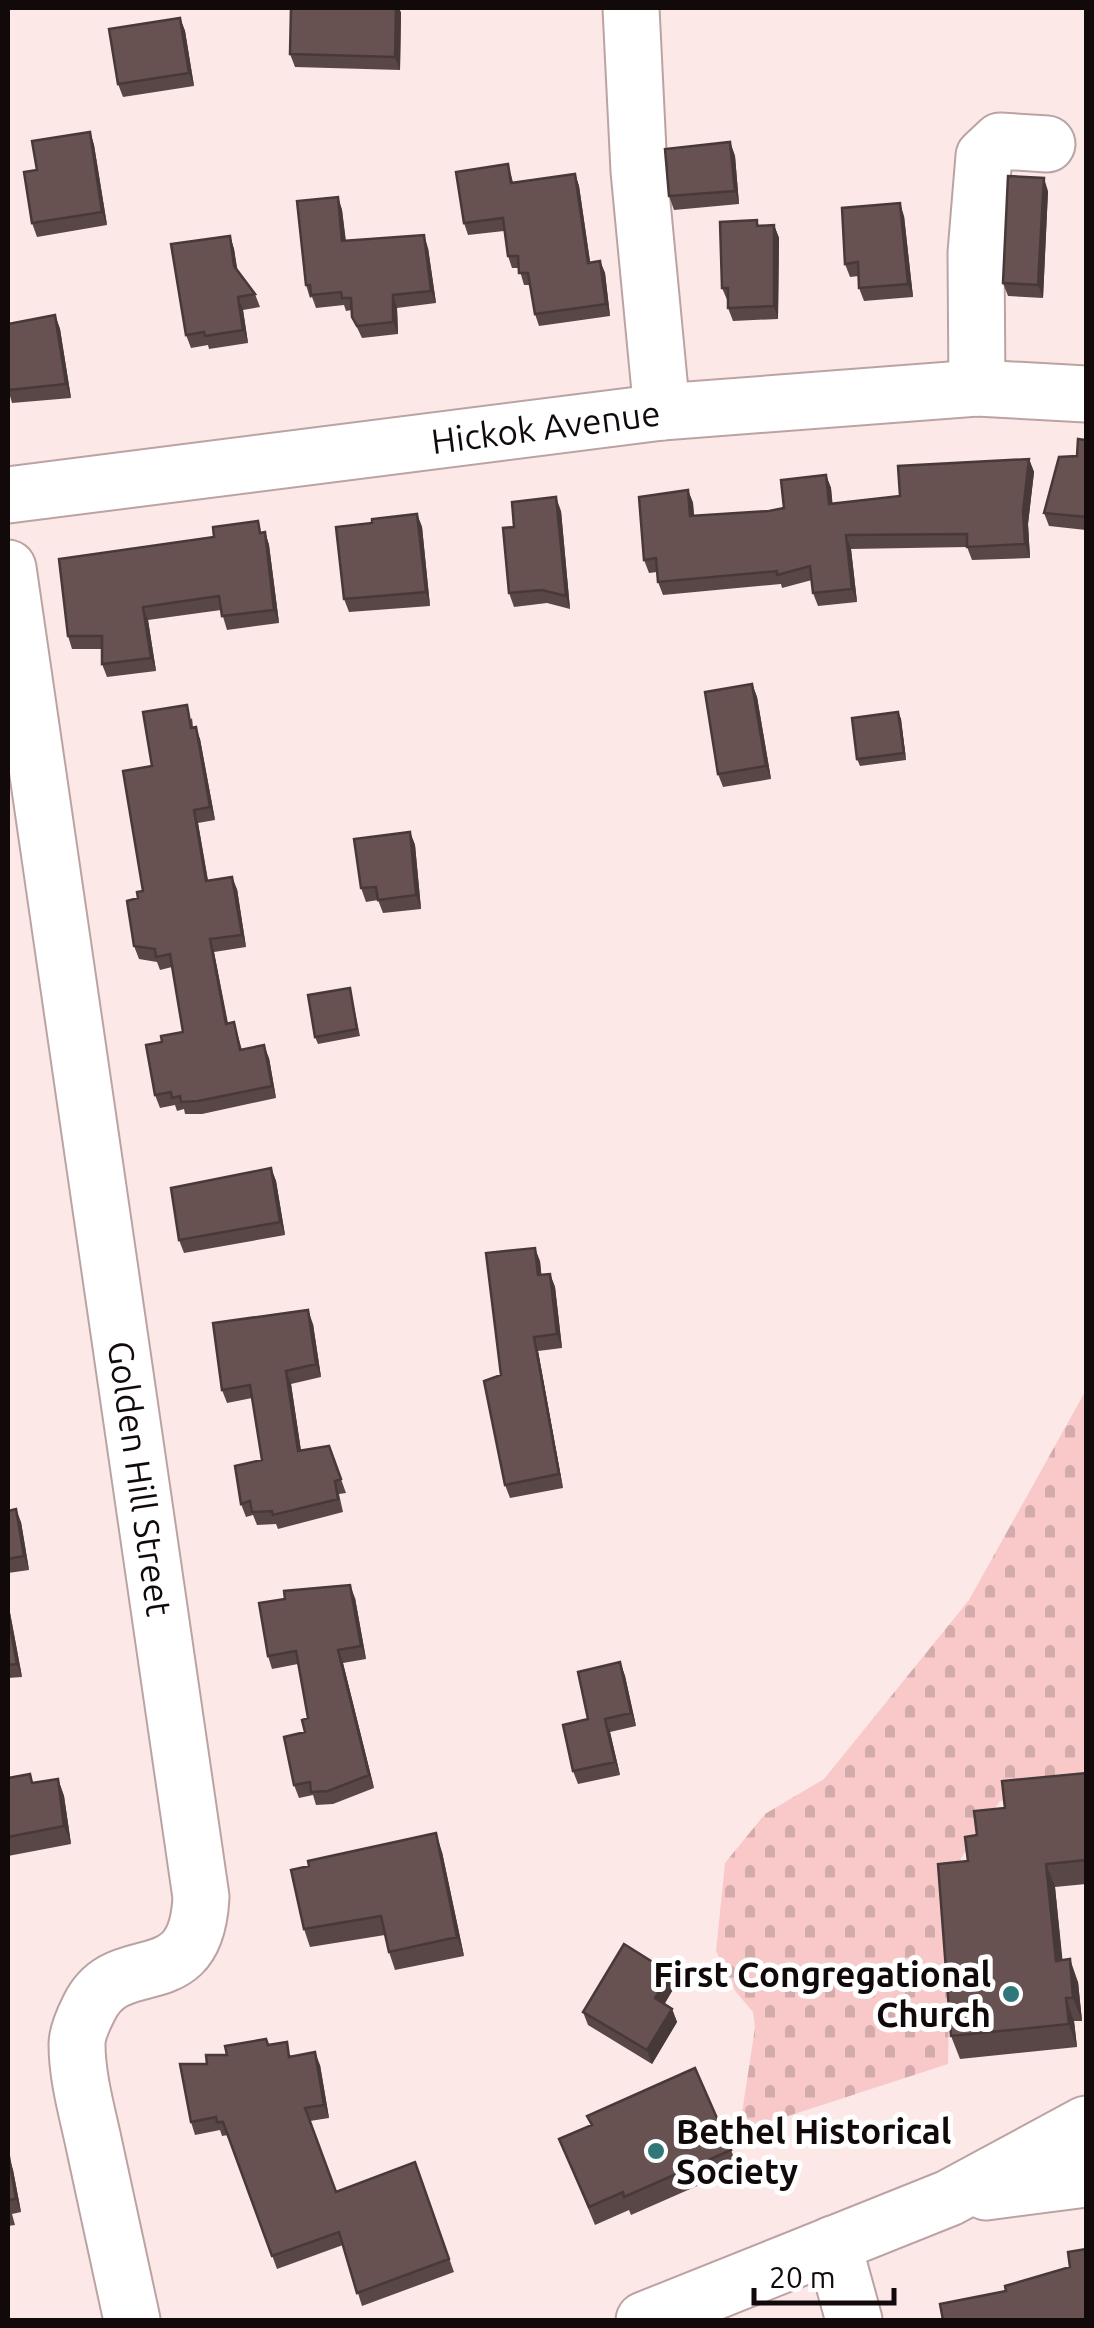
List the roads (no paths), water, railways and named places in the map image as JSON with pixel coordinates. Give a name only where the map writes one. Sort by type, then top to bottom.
[{"type":"street","points":[[631,8],[639,171],[662,412]]},
{"type":"street","points":[[977,388],[976,253],[984,156],[1000,140],[1047,144]]},
{"type":"street","name":"Hickok Avenue","points":[[8,495],[662,412],[977,388],[1086,394]]},
{"type":"street","name":"Golden Hill Street","points":[[8,568],[200,1897],[200,1926],[185,1954],[152,1970],[110,1981],[90,2005],[77,2040],[82,2088],[132,2320]]},
{"type":"street","points":[[644,2320],[949,2198],[1086,2124]]},
{"type":"street","points":[[949,2198],[1086,2179]]},
{"type":"street","points":[[833,2244],[854,2320]]},
{"type":"place","name":"First Congregational Church","points":[[1011,1994]]},
{"type":"place","name":"Bethel Historical Society","points":[[656,2151]]}]
